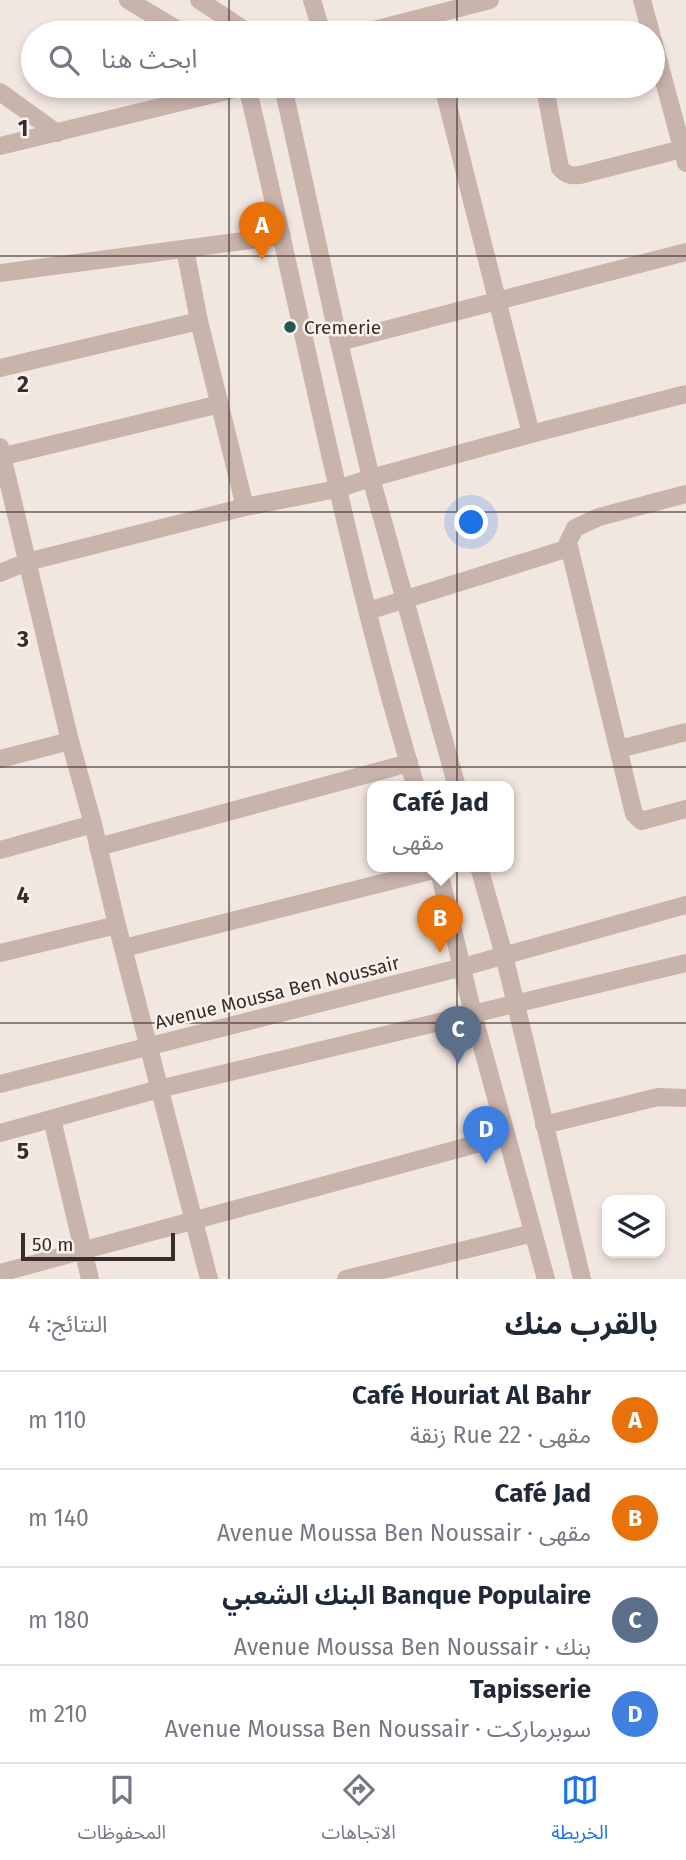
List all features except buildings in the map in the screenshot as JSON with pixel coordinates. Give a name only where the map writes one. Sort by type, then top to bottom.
[{"type":"street","points":[[128,0],[163,21]]},
{"type":"street","points":[[199,0],[231,21]]},
{"type":"street","points":[[312,0],[318,21]]},
{"type":"street","points":[[433,21],[454,4],[490,0]]},
{"type":"street","points":[[642,0],[648,21]]},
{"type":"street","points":[[547,98],[560,168],[565,174],[573,176],[684,156],[665,85]]},
{"type":"street","points":[[0,92],[57,133]]},
{"type":"street","points":[[0,146],[198,98]]},
{"type":"street","points":[[250,98],[337,489],[414,781]]},
{"type":"street","points":[[286,98],[371,478],[455,781]]},
{"type":"street","points":[[446,98],[531,434]]},
{"type":"street","points":[[0,273],[282,236]]},
{"type":"street","points":[[185,248],[199,321],[245,507]]},
{"type":"street","points":[[339,342],[686,252]]},
{"type":"street","points":[[0,368],[199,321]]},
{"type":"street","points":[[0,573],[27,562],[245,507],[337,489],[531,434],[686,394]]},
{"type":"street","points":[[209,1279],[70,741],[0,454],[220,404]]},
{"type":"street","points":[[686,494],[599,517],[575,528],[568,545],[636,818],[641,821],[648,820],[686,809]]},
{"type":"street","points":[[368,611],[568,545]]},
{"type":"street","points":[[619,749],[686,732]]},
{"type":"street","points":[[0,759],[70,741]]},
{"type":"street","points":[[98,847],[409,763]]},
{"type":"street","points":[[0,850],[93,824]]},
{"type":"street","points":[[124,948],[422,872]]},
{"type":"street","points":[[439,872],[473,1014],[546,1279]]},
{"type":"street","points":[[480,872],[504,955],[582,1279]]},
{"type":"street","name":"Avenue Moussa Ben Noussair","points":[[0,1084],[463,967],[686,905]]},
{"type":"street","points":[[0,953],[117,925]]},
{"type":"street","points":[[0,1133],[159,1089],[686,963]]},
{"type":"street","points":[[544,1125],[658,1097],[686,1098]]},
{"type":"street","points":[[52,1119],[90,1279]]},
{"type":"street","points":[[0,1273],[506,1136]]},
{"type":"street","points":[[346,1279],[533,1233]]},
{"type":"place","name":"Café Houriat Al Bahr","points":[[262,260]]},
{"type":"place","name":"Cremerie","points":[[290,327]]},
{"type":"place","name":"Café Jad","points":[[440,953]]},
{"type":"place","name":"Banque Populaire البنك الشعبي","points":[[458,1064]]},
{"type":"place","name":"Tapisserie","points":[[486,1164]]}]
